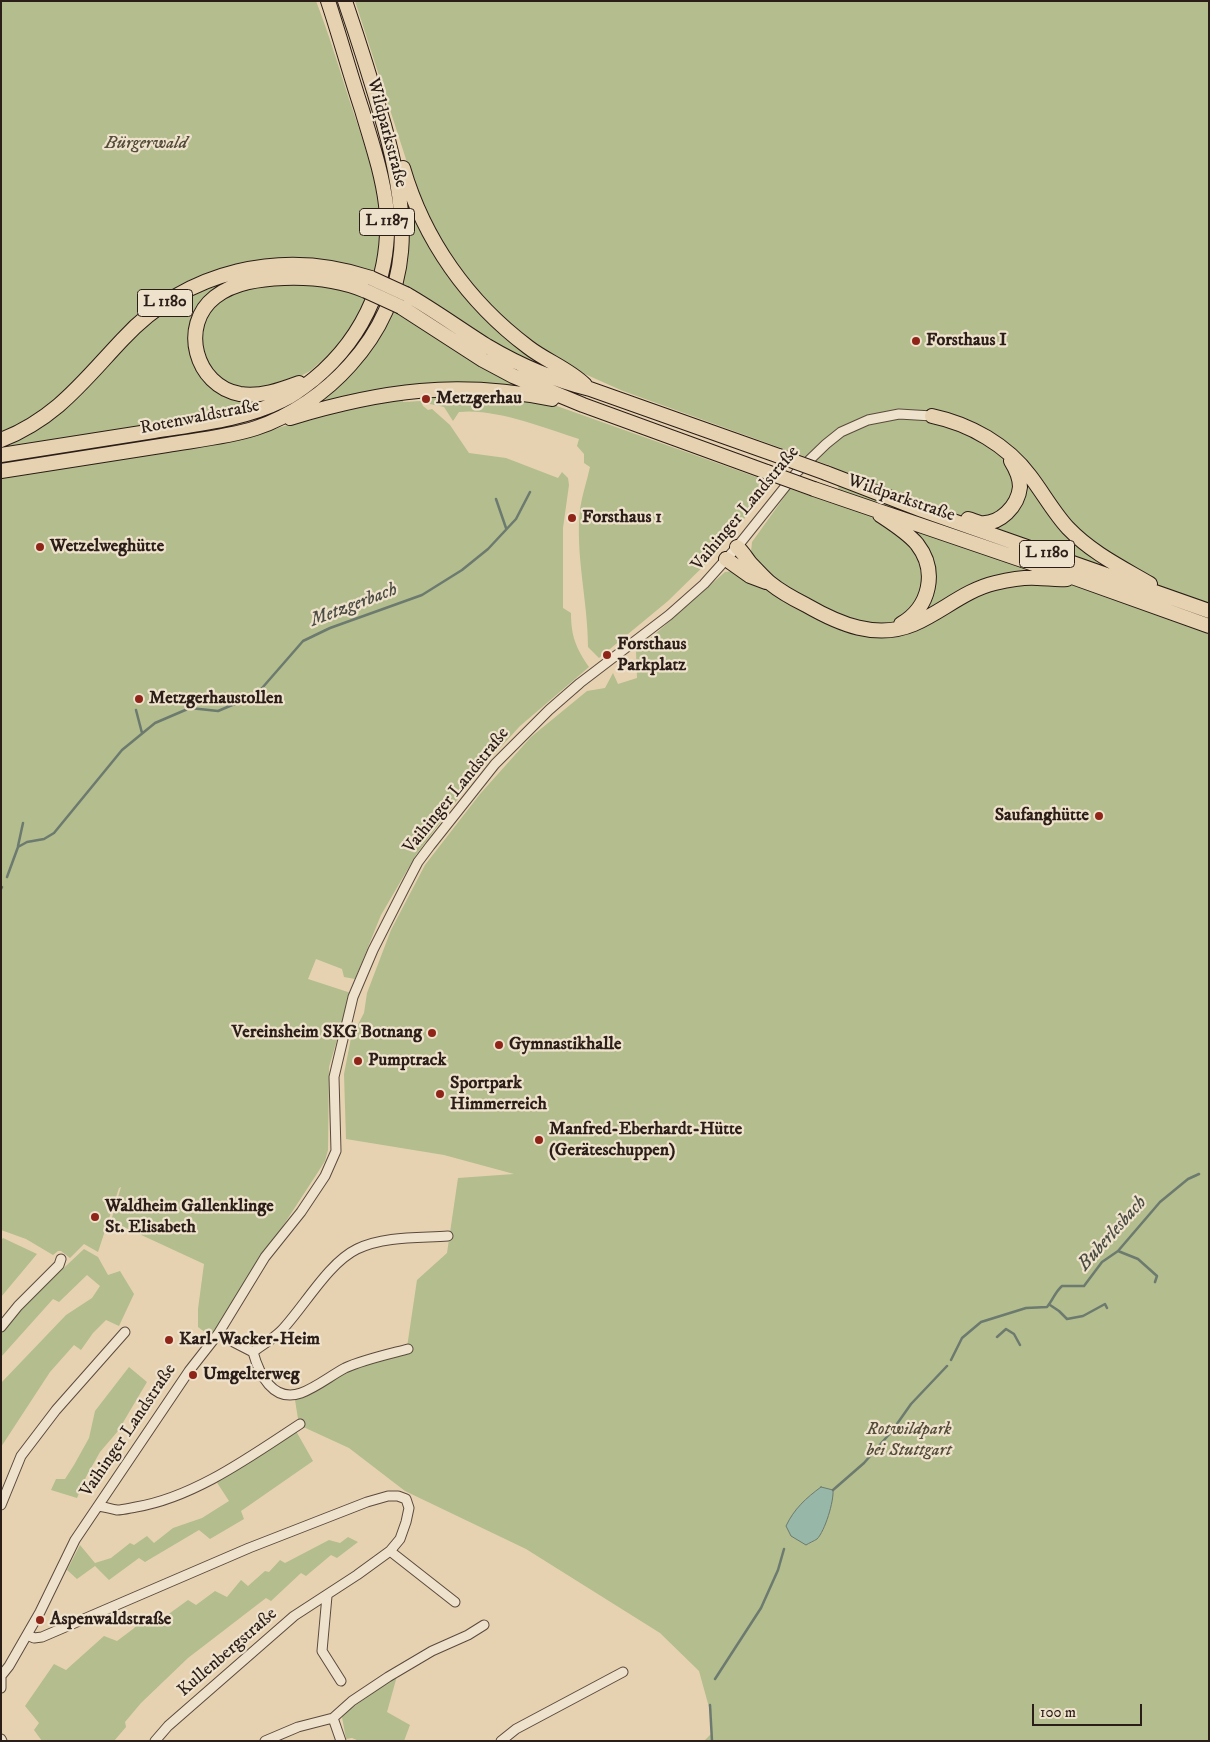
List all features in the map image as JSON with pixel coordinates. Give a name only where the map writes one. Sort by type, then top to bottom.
[{"type":"highway","points":[[321,1],[344,52]]},
{"type":"highway","name":"Wildparkstraße","points":[[316,376],[341,352],[360,327],[378,288],[386,250],[387,220],[380,172],[328,1]]},
{"type":"highway","name":"Wildparkstraße","points":[[345,1],[386,132]]},
{"type":"highway","name":"L 1187","points":[[386,132],[403,168],[409,189],[430,236],[462,284],[496,321],[529,348],[578,378],[590,389]]},
{"type":"highway","name":"Rotenwaldstraße","points":[[1,471],[205,439],[247,430],[270,423],[310,400],[346,370],[370,339],[387,307],[400,265],[403,226],[399,187],[386,132]]},
{"type":"highway","name":"L 1180","points":[[1,440],[27,428],[57,408],[76,391],[124,338],[163,304],[199,284],[234,272],[279,264],[302,264],[353,271],[368,284],[404,301],[525,366],[568,383],[590,389]]},
{"type":"highway","name":"L 1180","points":[[316,376],[283,389],[260,394],[240,394],[222,387],[207,373],[200,364],[196,354],[195,338],[201,314],[211,300],[240,284],[266,280],[310,278],[368,284]]},
{"type":"highway","name":"L 1180","points":[[404,301],[498,368],[583,405]]},
{"type":"highway","name":"Rotenwaldstraße","points":[[1,455],[240,416],[284,400],[316,376]]},
{"type":"highway","name":"L 1180","points":[[270,423],[358,400],[436,389],[475,388],[512,392],[583,405]]},
{"type":"highway","name":"Wildparkstraße","points":[[590,389],[826,473],[922,510],[1209,611]]},
{"type":"highway","name":"Wildparkstraße","points":[[583,405],[814,489],[898,516],[1209,626]]},
{"type":"highway","name":"L 1180","points":[[932,416],[952,420],[993,441],[1012,455],[1029,474],[1060,518],[1078,537],[1107,560],[1172,598]]},
{"type":"highway","name":"L 1180","points":[[922,510],[936,510],[980,523],[998,519],[1009,511],[1016,500],[1020,487],[1014,466],[1004,450]]},
{"type":"highway","name":"L 1180","points":[[867,507],[913,540],[922,552],[930,576],[928,589],[919,608],[906,621],[889,631]]},
{"type":"highway","name":"L 1180","points":[[737,547],[769,583]]},
{"type":"highway","name":"L 1180","points":[[726,559],[750,576],[769,583],[818,612],[846,625],[866,630],[889,631],[914,624],[971,592],[994,583],[1018,579],[1038,578],[1056,580],[1075,578]]},
{"type":"street","name":"Vaihinger Landstraße","points":[[1,1688],[1,1677],[47,1598],[75,1540],[189,1371],[218,1334],[265,1257],[302,1212],[325,1176],[336,1151],[334,1077],[353,997],[373,950],[418,862],[480,782],[521,737],[580,683],[687,600],[704,584],[737,547],[812,455],[834,437],[853,426],[888,416],[912,414],[932,416]]},
{"type":"street","points":[[253,1352],[280,1332],[332,1269],[342,1259],[357,1249],[376,1243],[406,1238],[448,1236]]},
{"type":"street","points":[[1,1327],[18,1306],[59,1265],[61,1259]]},
{"type":"street","points":[[1,1505],[21,1456],[56,1410],[126,1332]]},
{"type":"street","points":[[218,1334],[253,1352],[258,1370],[265,1381],[275,1390],[287,1395],[300,1394],[346,1368],[408,1349]]},
{"type":"street","points":[[99,1506],[118,1510],[148,1505],[185,1492],[240,1463],[300,1424]]},
{"type":"street","name":"Kullenbergstraße","points":[[26,1635],[34,1638],[42,1637],[249,1548],[367,1502],[388,1496],[398,1496],[406,1499],[409,1508],[406,1522],[400,1539],[390,1551],[327,1596],[294,1616],[168,1726],[155,1741]]},
{"type":"street","points":[[390,1551],[455,1602]]},
{"type":"street","points":[[327,1596],[322,1651],[341,1681]]},
{"type":"street","points":[[266,1741],[298,1727],[333,1718],[352,1701],[388,1677],[432,1651],[468,1635],[484,1625]]},
{"type":"street","points":[[501,1741],[516,1729],[623,1672]]},
{"type":"street","points":[[333,1718],[341,1741]]},
{"type":"green space","name":"Bürgerwald","points":[[1,1],[316,1],[330,38],[375,184],[379,225],[375,272],[324,260],[287,258],[269,259],[233,266],[199,278],[182,286],[38,415],[1,434]]},
{"type":"green space","name":"Rotwildpark bei Stuttgart","points":[[355,1],[1209,1],[1209,1741],[704,1741],[712,1733],[712,1718],[699,1671],[660,1633],[526,1549],[405,1491],[349,1448],[299,1425],[295,1400],[347,1371],[406,1354],[417,1280],[447,1253],[458,1178],[514,1174],[444,1155],[346,1139],[344,1074],[351,1038],[364,1013],[367,993],[391,930],[425,865],[480,794],[531,737],[587,691],[605,688],[613,673],[618,684],[637,678],[636,651],[725,572],[733,571],[769,589],[769,591],[799,609],[753,559],[751,552],[752,542],[790,489],[834,504],[839,490],[831,466],[623,391],[578,371],[525,338],[487,303],[464,275],[436,234],[413,181]]},
{"type":"green space","points":[[404,190],[436,257],[560,375],[502,348],[400,283],[406,254],[407,267],[408,248],[408,219]]},
{"type":"green space","points":[[324,274],[208,295],[197,312],[190,340],[190,352],[198,373],[268,401],[237,412],[1,450],[1,446],[117,352],[158,316],[184,299],[222,282]]},
{"type":"green space","points":[[309,284],[330,287],[368,298],[346,335],[333,351],[310,371],[295,379],[256,390],[227,385],[207,367],[199,337],[208,311],[230,293],[261,285]]},
{"type":"green space","points":[[392,309],[506,380],[522,387],[304,409]]},
{"type":"green space","points":[[446,395],[491,395],[554,405],[762,479],[770,486],[718,552],[668,601],[599,658],[588,647],[580,561],[580,509],[590,467],[584,463],[584,454],[577,446],[579,439],[520,420],[488,413],[459,412],[453,421],[444,407],[425,403],[425,400]]},
{"type":"green space","points":[[403,399],[403,402],[421,401],[428,410],[432,409],[450,425],[469,453],[506,458],[558,478],[562,472],[568,478],[569,485],[563,528],[563,608],[571,613],[575,642],[589,667],[520,726],[478,772],[416,855],[381,915],[355,979],[344,977],[342,969],[316,959],[308,979],[351,993],[329,1067],[328,1150],[325,1161],[212,1335],[198,1327],[198,1309],[204,1264],[111,1221],[121,1187],[119,1188],[98,1252],[84,1244],[70,1258],[61,1251],[53,1255],[26,1239],[1,1230],[1,478],[215,444],[256,435],[345,407]]},
{"type":"green space","points":[[3,1238],[37,1254],[1,1297],[1,1240]]},
{"type":"green space","points":[[84,1249],[98,1257],[108,1275],[120,1271],[134,1294],[119,1326],[106,1320],[93,1333],[81,1350],[74,1345],[50,1372],[1,1447],[1,1383],[66,1315],[92,1298],[100,1286],[87,1275],[59,1302],[53,1299],[1,1357],[1,1332],[19,1310]]},
{"type":"green space","points":[[129,1367],[147,1382],[118,1431],[100,1452],[77,1498],[51,1490],[56,1479],[65,1479],[74,1465],[89,1438],[95,1411]]},
{"type":"green space","points":[[296,1431],[313,1461],[241,1511],[244,1519],[210,1539],[199,1530],[145,1562],[139,1558],[109,1580],[95,1566],[77,1579],[67,1570],[80,1545],[95,1563],[111,1558],[130,1543],[134,1545],[147,1536],[154,1543],[173,1528],[202,1518],[229,1501],[216,1481]]},
{"type":"green space","points":[[348,1537],[358,1542],[337,1558],[331,1555],[306,1576],[301,1573],[271,1601],[266,1598],[188,1658],[141,1703],[125,1722],[126,1727],[114,1741],[42,1741],[34,1730],[39,1723],[25,1706],[54,1664],[66,1670],[104,1636],[117,1641],[146,1616],[155,1624],[188,1600],[196,1605],[215,1591],[227,1597],[241,1580],[248,1586],[265,1571],[269,1572],[280,1560],[285,1563],[329,1540],[340,1543]]},
{"type":"green space","points":[[397,1676],[387,1712],[410,1725],[404,1741],[359,1741],[352,1738],[346,1739],[342,1717]]},
{"type":"shaded area","points":[[821,1487],[833,1490],[830,1508],[820,1535],[817,1539],[806,1545],[791,1536],[786,1526],[801,1504]]},
{"type":"waterway","name":"Metzgerbach","points":[[7,877],[18,847],[27,842],[44,839],[54,833],[122,750],[155,723],[190,708],[218,711],[256,695],[303,641],[330,628],[422,595],[462,570],[488,549],[516,519],[530,492]]},
{"type":"waterway","points":[[496,499],[506,528]]},
{"type":"waterway","points":[[136,710],[142,733]]},
{"type":"waterway","points":[[18,846],[23,823]]},
{"type":"waterway","name":"Buberlesbach","points":[[951,1360],[962,1338],[981,1322],[1026,1308],[1047,1307],[1062,1286],[1084,1286],[1102,1262],[1118,1251],[1160,1202],[1188,1179],[1199,1174]]},
{"type":"waterway","points":[[1118,1251],[1138,1259],[1157,1276],[1155,1282]]},
{"type":"waterway","points":[[1050,1305],[1067,1319],[1083,1316],[1105,1304],[1107,1308]]},
{"type":"waterway","points":[[997,1337],[1006,1329],[1014,1334],[1020,1345]]},
{"type":"waterway","name":"Buberlesbach","points":[[833,1490],[864,1463],[892,1431],[911,1404],[947,1366]]},
{"type":"waterway","name":"Buberlesbach","points":[[715,1679],[761,1608],[778,1570],[784,1549]]},
{"type":"waterway","name":"Buberlesbach","points":[[710,1705],[712,1741]]},
{"type":"place","name":"Forsthaus I","points":[[916,341]]},
{"type":"place","name":"Metzgerhau","points":[[426,399]]},
{"type":"place","name":"Forsthaus 1","points":[[572,518]]},
{"type":"place","name":"Wetzelweghütte","points":[[40,547]]},
{"type":"place","name":"Forsthaus Parkplatz","points":[[607,655]]},
{"type":"place","name":"Metzgerhaustollen","points":[[139,699]]},
{"type":"place","name":"Saufanghütte","points":[[1099,816]]},
{"type":"place","name":"Vereinsheim SKG Botnang","points":[[432,1033]]},
{"type":"place","name":"Gymnastikhalle","points":[[499,1045]]},
{"type":"place","name":"Pumptrack","points":[[358,1061]]},
{"type":"place","name":"Sportpark Himmerreich","points":[[440,1094]]},
{"type":"place","name":"Manfred-Eberhardt-Hütte (Geräteschuppen)","points":[[539,1140]]},
{"type":"place","name":"Waldheim Gallenklinge St. Elisabeth","points":[[95,1217]]},
{"type":"place","name":"Karl-Wacker-Heim","points":[[169,1340]]},
{"type":"place","name":"Umgelterweg","points":[[193,1375]]},
{"type":"place","name":"Aspenwaldstraße","points":[[40,1620]]}]
